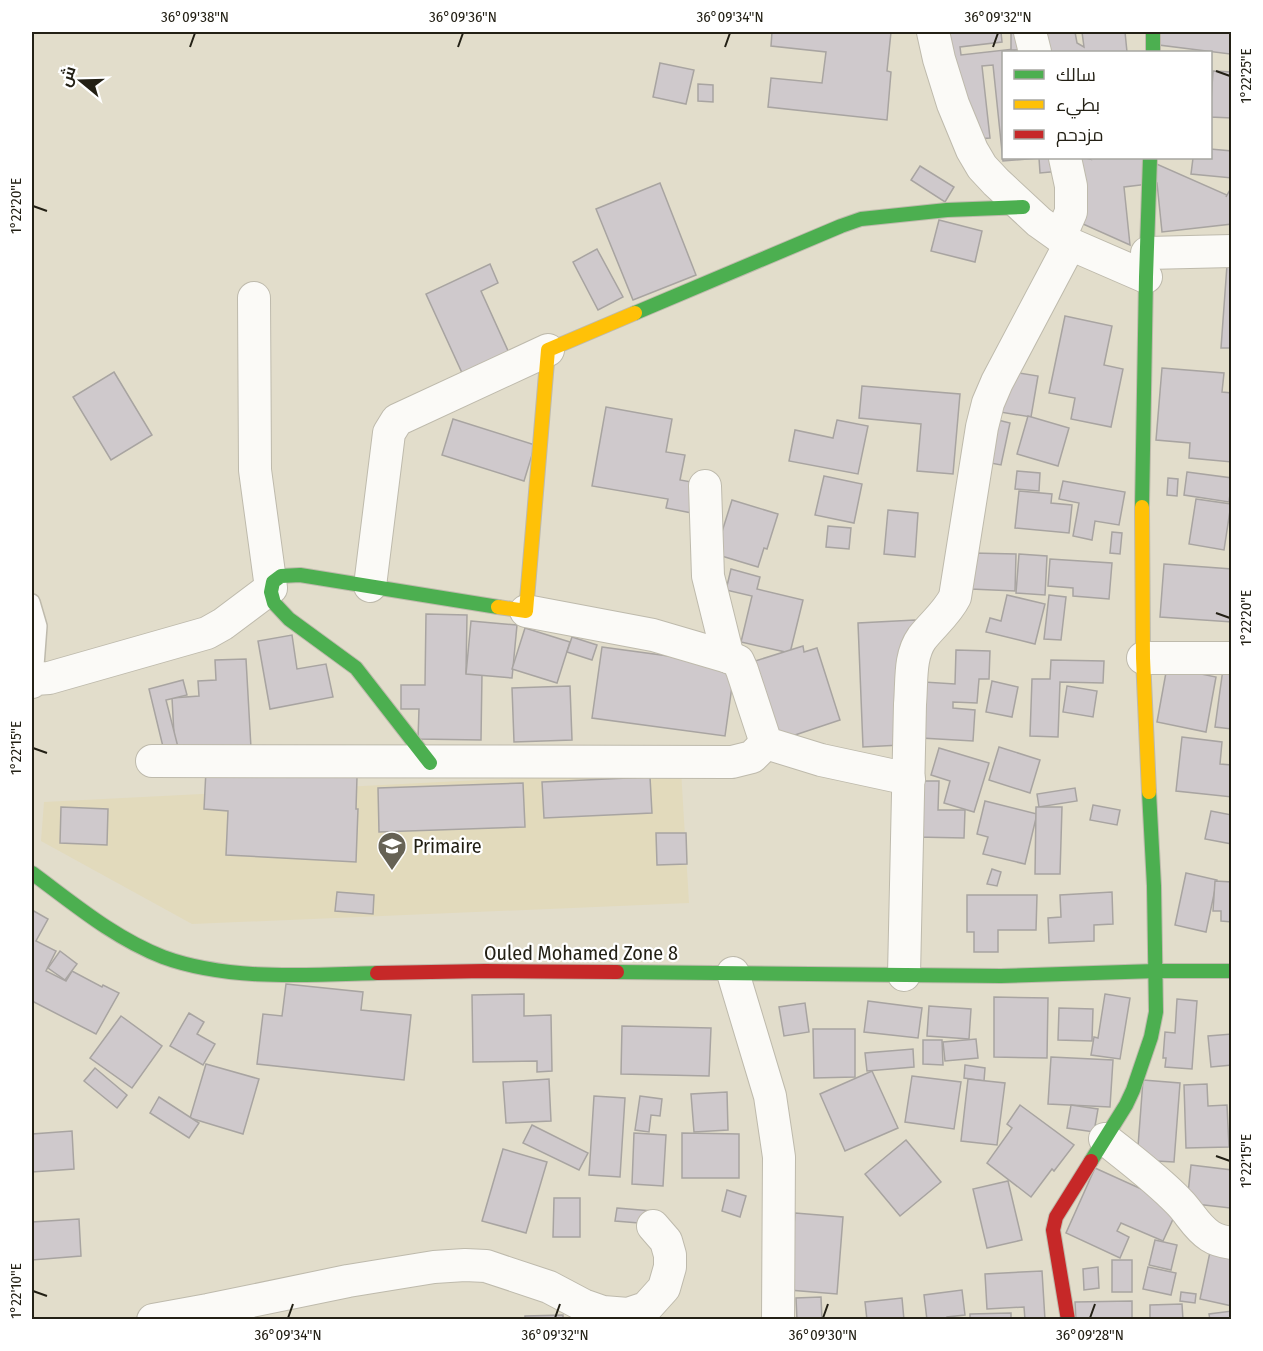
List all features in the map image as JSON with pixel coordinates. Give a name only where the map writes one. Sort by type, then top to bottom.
[{"type":"street","points":[[933,32],[953,104],[972,150],[982,167],[1040,222],[1065,240],[1146,265],[1232,250]]},
{"type":"street","points":[[1030,32],[1035,51]]},
{"type":"street","points":[[1153,32],[1153,51]]},
{"type":"street","points":[[904,975],[913,661],[922,639],[950,608],[955,597],[982,427],[988,403],[1065,240],[1071,212],[1071,186],[1065,159]]},
{"type":"street","points":[[1068,1320],[1053,1230],[1056,1217],[1133,1090],[1151,1037],[1156,1012],[1154,886],[1143,658],[1142,462],[1150,159]]},
{"type":"street","points":[[370,586],[389,433],[397,420],[548,350],[861,219],[947,210],[1023,207]]},
{"type":"street","points":[[254,298],[255,470],[274,603],[290,619],[356,668],[430,763]]},
{"type":"street","points":[[526,611],[548,350]]},
{"type":"street","points":[[705,486],[708,576],[728,657]]},
{"type":"street","points":[[33,680],[49,678],[207,633],[223,624],[271,588],[273,582],[280,576],[291,574],[526,611],[653,635],[728,657],[740,664],[766,743]]},
{"type":"street","points":[[1143,658],[1232,658]]},
{"type":"street","points":[[766,743],[821,760],[909,780]]},
{"type":"street","points":[[152,762],[732,762],[752,757],[766,743]]},
{"type":"street","name":"Ouled Mohamed Zone 8","points":[[32,873],[103,926],[141,947],[164,957],[215,970],[308,975],[485,971],[1001,976],[1232,971]]},
{"type":"street","points":[[733,973],[767,1085],[779,1157],[778,1320]]},
{"type":"street","points":[[1105,1139],[1180,1202],[1202,1230],[1220,1241],[1232,1243]]},
{"type":"street","points":[[153,1320],[348,1281],[434,1267],[465,1265],[486,1266],[549,1287],[583,1305],[603,1312],[628,1314],[646,1308],[664,1288],[670,1267],[670,1255],[666,1241],[653,1226]]},
{"type":"lane","points":[[32,602],[39,626],[33,680]]},
{"type":"shaded area","name":"Primaire","points":[[681,770],[689,903],[192,924],[41,841],[44,802]]},
{"type":"building","points":[[772,32],[891,32],[887,71],[891,72],[887,120],[768,107],[771,78],[822,83],[826,52],[771,46]]},
{"type":"building","points":[[937,32],[1001,32],[1002,42],[960,47],[961,55],[1014,49],[1015,51],[1002,51],[1002,151],[993,65],[982,66],[990,138],[963,140]]},
{"type":"building","points":[[1011,32],[1027,32],[1026,50],[1011,50]]},
{"type":"building","points":[[1041,32],[1075,32],[1077,43],[1084,47],[1082,32],[1125,32],[1127,51],[1044,51]]},
{"type":"building","points":[[1153,32],[1232,32],[1230,54],[1151,44]]},
{"type":"building","points":[[660,63],[694,70],[686,104],[653,97]]},
{"type":"building","points":[[1213,71],[1232,72],[1232,118],[1212,117]]},
{"type":"building","points":[[698,84],[713,85],[713,102],[698,101]]},
{"type":"building","points":[[1212,149],[1232,151],[1232,178],[1191,174],[1193,159],[1212,159]]},
{"type":"building","points":[[1003,159],[1027,159],[1003,161]]},
{"type":"building","points":[[1039,159],[1059,159],[1061,171],[1040,173]]},
{"type":"building","points":[[1076,159],[1145,159],[1227,195],[1226,197],[1232,186],[1232,224],[1162,232],[1157,183],[1124,187],[1130,245],[1083,224]]},
{"type":"building","points":[[920,166],[954,187],[945,202],[911,180]]},
{"type":"building","points":[[660,183],[696,275],[633,300],[596,209]]},
{"type":"building","points":[[939,220],[982,231],[975,262],[931,251]]},
{"type":"building","points":[[597,249],[623,297],[598,310],[573,262]]},
{"type":"building","points":[[490,264],[498,283],[481,291],[509,353],[463,375],[426,294]]},
{"type":"building","points":[[1227,265],[1232,265],[1232,348],[1221,348]]},
{"type":"building","points":[[1065,316],[1112,326],[1104,365],[1123,369],[1111,427],[1071,419],[1075,398],[1049,393]]},
{"type":"building","points":[[1162,368],[1224,373],[1222,392],[1232,393],[1232,462],[1189,458],[1190,443],[1156,440]]},
{"type":"building","points":[[1007,371],[1038,376],[1031,417],[1000,412]]},
{"type":"building","points":[[114,372],[152,435],[111,460],[73,397]]},
{"type":"building","points":[[862,386],[960,394],[953,474],[917,471],[921,424],[859,418]]},
{"type":"building","points":[[606,407],[672,419],[666,452],[685,455],[680,480],[697,483],[692,513],[666,508],[668,499],[592,486]]},
{"type":"building","points":[[1028,416],[1069,428],[1058,466],[1017,454]]},
{"type":"building","points":[[453,419],[535,445],[524,481],[442,455]]},
{"type":"building","points":[[994,419],[1010,423],[1001,465],[985,462]]},
{"type":"building","points":[[837,420],[868,426],[858,474],[789,461],[795,430],[833,438]]},
{"type":"building","points":[[1017,471],[1040,473],[1039,491],[1015,489]]},
{"type":"building","points":[[1187,472],[1232,478],[1229,502],[1184,495]]},
{"type":"building","points":[[824,476],[862,484],[854,523],[815,515]]},
{"type":"building","points":[[1168,478],[1178,479],[1177,496],[1167,495]]},
{"type":"building","points":[[1063,481],[1125,492],[1119,525],[1095,521],[1092,540],[1073,536],[1079,503],[1059,499]]},
{"type":"building","points":[[1019,491],[1052,494],[1051,503],[1072,505],[1069,533],[1015,528]]},
{"type":"building","points":[[1196,499],[1231,504],[1224,550],[1189,544]]},
{"type":"building","points":[[732,500],[778,514],[767,549],[764,548],[758,567],[715,554]]},
{"type":"building","points":[[888,510],[918,513],[915,557],[884,554]]},
{"type":"building","points":[[828,526],[851,528],[849,549],[826,547]]},
{"type":"building","points":[[1112,532],[1122,533],[1120,554],[1110,553]]},
{"type":"building","points":[[972,553],[1016,554],[1015,591],[971,589]]},
{"type":"building","points":[[1019,554],[1047,556],[1045,595],[1016,593]]},
{"type":"building","points":[[1050,559],[1112,563],[1109,599],[1073,596],[1073,588],[1048,586]]},
{"type":"building","points":[[1164,564],[1232,569],[1232,622],[1160,617]]},
{"type":"building","points":[[731,569],[760,577],[757,589],[803,600],[790,653],[741,642],[752,596],[726,590]]},
{"type":"building","points":[[1007,595],[1045,604],[1035,644],[986,632],[990,618],[1001,621]]},
{"type":"building","points":[[1049,595],[1066,597],[1061,640],[1044,639]]},
{"type":"building","points":[[426,614],[467,615],[466,673],[482,674],[481,740],[418,739],[419,709],[401,709],[401,685],[425,685]]},
{"type":"building","points":[[915,620],[920,744],[863,747],[858,623]]},
{"type":"building","points":[[471,621],[517,625],[512,678],[466,674]]},
{"type":"building","points":[[525,628],[570,642],[557,683],[512,669]]},
{"type":"building","points":[[292,635],[297,669],[326,664],[333,697],[270,709],[258,641]]},
{"type":"building","points":[[572,637],[597,645],[592,660],[567,652]]},
{"type":"building","points":[[803,646],[804,652],[817,648],[840,720],[777,741],[752,662]]},
{"type":"building","points":[[602,647],[735,665],[725,736],[592,718]]},
{"type":"building","points":[[956,650],[990,651],[989,679],[979,679],[977,703],[953,702],[953,708],[975,710],[973,741],[921,738],[924,682],[955,684]]},
{"type":"building","points":[[246,659],[251,748],[175,753],[172,698],[199,696],[198,681],[216,680],[215,660]]},
{"type":"building","points":[[1051,660],[1104,661],[1103,683],[1060,682],[1058,737],[1030,736],[1032,679],[1050,679]]},
{"type":"building","points":[[1167,667],[1216,677],[1206,732],[1157,722]]},
{"type":"building","points":[[1223,669],[1232,671],[1232,729],[1215,727]]},
{"type":"building","points":[[183,680],[187,695],[166,700],[179,751],[165,755],[149,689]]},
{"type":"building","points":[[992,681],[1018,687],[1012,717],[986,712]]},
{"type":"building","points":[[570,686],[572,740],[514,742],[512,688]]},
{"type":"building","points":[[1067,686],[1097,691],[1093,717],[1063,712]]},
{"type":"building","points":[[1182,737],[1222,742],[1220,764],[1232,765],[1232,797],[1176,791]]},
{"type":"building","points":[[999,747],[1040,760],[1030,793],[989,780]]},
{"type":"building","points":[[939,748],[989,763],[974,812],[944,803],[950,781],[931,775]]},
{"type":"building","points":[[206,770],[357,777],[356,862],[226,855],[228,811],[204,809]]},
{"type":"building","points":[[650,777],[652,813],[544,818],[542,782]]},
{"type":"building","points":[[917,781],[939,781],[938,810],[965,810],[964,838],[916,837]]},
{"type":"building","points":[[523,783],[525,827],[379,832],[378,788]]},
{"type":"building","points":[[1075,788],[1077,801],[1039,807],[1037,794]]},
{"type":"building","points":[[985,801],[1037,814],[1025,864],[983,854],[988,837],[977,834]]},
{"type":"building","points":[[1093,805],[1120,810],[1117,825],[1090,820]]},
{"type":"building","points":[[61,807],[108,809],[107,845],[60,843]]},
{"type":"building","points":[[1036,807],[1062,807],[1060,874],[1035,874]]},
{"type":"building","points":[[1211,811],[1232,815],[1232,844],[1205,839]]},
{"type":"building","points":[[656,833],[686,833],[687,864],[657,865]]},
{"type":"building","points":[[992,869],[1001,872],[997,886],[987,884]]},
{"type":"building","points":[[1186,873],[1217,880],[1206,932],[1175,925]]},
{"type":"building","points":[[1215,881],[1232,882],[1232,922],[1221,921],[1221,911],[1213,911]]},
{"type":"building","points":[[337,892],[374,895],[373,914],[335,911]]},
{"type":"building","points":[[1112,892],[1113,924],[1094,925],[1094,941],[1049,943],[1048,918],[1061,917],[1060,895]]},
{"type":"building","points":[[967,895],[1037,895],[1036,930],[998,930],[998,952],[974,952],[974,932],[967,932]]},
{"type":"building","points":[[32,910],[48,919],[36,941],[56,951],[46,971],[66,981],[72,971],[119,993],[96,1034],[32,1001]]},
{"type":"building","points":[[60,951],[77,964],[65,980],[48,968]]},
{"type":"building","points":[[286,984],[363,992],[361,1010],[411,1015],[404,1080],[257,1064],[263,1014],[282,1016]]},
{"type":"building","points":[[524,994],[524,1016],[551,1015],[552,1071],[537,1072],[537,1061],[473,1062],[472,995]]},
{"type":"building","points":[[1105,994],[1130,998],[1120,1059],[1091,1055],[1094,1037],[1098,1038]]},
{"type":"building","points":[[994,997],[1048,998],[1047,1058],[994,1057]]},
{"type":"building","points":[[1177,999],[1197,1001],[1192,1069],[1165,1067],[1166,1058],[1163,1058],[1165,1032],[1175,1033]]},
{"type":"building","points":[[868,1001],[922,1008],[918,1038],[864,1032]]},
{"type":"building","points":[[805,1003],[809,1032],[784,1036],[779,1007]]},
{"type":"building","points":[[929,1006],[971,1009],[969,1039],[927,1036]]},
{"type":"building","points":[[1059,1008],[1093,1009],[1092,1041],[1058,1040]]},
{"type":"building","points":[[189,1013],[204,1022],[197,1034],[215,1044],[203,1065],[170,1046]]},
{"type":"building","points":[[121,1016],[162,1046],[132,1088],[90,1058]]},
{"type":"building","points":[[622,1026],[711,1028],[709,1076],[621,1074]]},
{"type":"building","points":[[813,1029],[855,1029],[855,1077],[814,1078]]},
{"type":"building","points":[[1232,1034],[1232,1065],[1211,1067],[1208,1036]]},
{"type":"building","points":[[976,1039],[978,1058],[945,1061],[943,1042]]},
{"type":"building","points":[[923,1040],[942,1040],[943,1065],[923,1064]]},
{"type":"building","points":[[913,1049],[914,1067],[867,1071],[865,1053]]},
{"type":"building","points":[[1051,1057],[1113,1060],[1110,1107],[1048,1104]]},
{"type":"building","points":[[206,1064],[259,1079],[243,1134],[190,1118]]},
{"type":"building","points":[[965,1065],[985,1068],[984,1081],[964,1078]]},
{"type":"building","points":[[95,1068],[127,1095],[117,1108],[84,1081]]},
{"type":"building","points":[[872,1071],[898,1128],[845,1151],[820,1094]]},
{"type":"building","points":[[912,1076],[961,1082],[954,1129],[905,1122]]},
{"type":"building","points":[[549,1079],[551,1121],[506,1123],[503,1082]]},
{"type":"building","points":[[968,1079],[1005,1083],[997,1145],[961,1141]]},
{"type":"building","points":[[1143,1080],[1180,1083],[1174,1162],[1137,1160]]},
{"type":"building","points":[[1207,1084],[1208,1106],[1227,1105],[1229,1147],[1186,1148],[1184,1085]]},
{"type":"building","points":[[727,1092],[728,1130],[694,1132],[691,1094]]},
{"type":"building","points":[[594,1096],[625,1098],[620,1177],[589,1175]]},
{"type":"building","points":[[640,1096],[662,1099],[660,1116],[651,1115],[649,1132],[635,1130]]},
{"type":"building","points":[[159,1097],[199,1123],[189,1138],[150,1113]]},
{"type":"building","points":[[1020,1105],[1074,1145],[1031,1197],[987,1163],[1012,1128],[1007,1124]]},
{"type":"building","points":[[1071,1105],[1098,1109],[1094,1132],[1067,1128]]},
{"type":"building","points":[[532,1125],[588,1153],[579,1170],[523,1143]]},
{"type":"building","points":[[72,1131],[74,1169],[32,1172],[32,1134]]},
{"type":"building","points":[[634,1133],[666,1135],[663,1186],[632,1184]]},
{"type":"building","points":[[682,1133],[739,1134],[739,1178],[682,1178]]},
{"type":"building","points":[[906,1140],[941,1182],[900,1216],[865,1174]]},
{"type":"building","points":[[503,1149],[547,1162],[526,1233],[482,1221]]},
{"type":"building","points":[[1191,1165],[1232,1170],[1230,1208],[1187,1203]]},
{"type":"building","points":[[1095,1168],[1179,1206],[1163,1241],[1121,1223],[1117,1231],[1129,1237],[1120,1258],[1066,1233]]},
{"type":"building","points":[[1008,1181],[1022,1240],[987,1248],[973,1189]]},
{"type":"building","points":[[727,1190],[746,1196],[740,1217],[722,1211]]},
{"type":"building","points":[[554,1198],[580,1198],[580,1237],[553,1237]]},
{"type":"building","points":[[617,1208],[652,1211],[651,1224],[615,1221]]},
{"type":"building","points":[[795,1213],[843,1217],[837,1294],[789,1290]]},
{"type":"building","points":[[79,1219],[81,1256],[32,1260],[32,1222]]},
{"type":"building","points":[[1155,1240],[1177,1245],[1171,1270],[1149,1265]]},
{"type":"building","points":[[1210,1252],[1232,1256],[1232,1306],[1200,1299]]},
{"type":"building","points":[[1112,1260],[1132,1260],[1132,1292],[1112,1292]]},
{"type":"building","points":[[1098,1267],[1099,1288],[1084,1290],[1083,1269]]},
{"type":"building","points":[[1148,1267],[1176,1273],[1171,1295],[1143,1289]]},
{"type":"building","points":[[1042,1271],[1045,1320],[1025,1320],[1024,1307],[987,1309],[985,1274]]},
{"type":"building","points":[[962,1290],[965,1315],[947,1317],[947,1320],[927,1320],[924,1295]]},
{"type":"building","points":[[1181,1292],[1196,1294],[1195,1303],[1180,1301]]},
{"type":"building","points":[[821,1297],[822,1320],[797,1320],[796,1298]]},
{"type":"building","points":[[902,1298],[904,1320],[867,1320],[865,1302]]},
{"type":"building","points":[[1132,1301],[1132,1320],[1076,1320],[1075,1302]]},
{"type":"building","points":[[1182,1304],[1183,1320],[1150,1320],[1150,1305]]},
{"type":"building","points":[[1232,1311],[1232,1320],[1210,1320],[1209,1314]]},
{"type":"building","points":[[1011,1313],[1011,1320],[970,1320],[970,1314]]},
{"type":"building","points":[[563,1315],[563,1320],[525,1320],[525,1316]]},
{"type":"traffic: fast","points":[[1153,32],[1153,51]]},
{"type":"traffic: fast","points":[[1142,507],[1150,159]]},
{"type":"traffic: fast","points":[[635,313],[861,219],[947,210],[1023,207]]},
{"type":"traffic: fast","points":[[430,763],[356,668],[289,619],[274,603],[271,592],[273,582],[281,576],[300,575],[498,607]]},
{"type":"traffic: fast","points":[[1091,1161],[1133,1090],[1151,1037],[1156,1012],[1154,886],[1149,792]]},
{"type":"traffic: fast","points":[[32,873],[95,920],[128,940],[163,957],[188,965],[269,975],[377,973]]},
{"type":"traffic: fast","points":[[617,972],[1001,976],[1232,971]]},
{"type":"traffic: slow","points":[[498,607],[526,611],[548,350],[635,313]]},
{"type":"traffic: slow","points":[[1142,507],[1143,658],[1149,792]]},
{"type":"traffic: jam","points":[[377,973],[617,972]]},
{"type":"traffic: jam","points":[[1068,1320],[1053,1230],[1056,1217],[1091,1161]]},
{"type":"place","name":"Primaire","points":[[392,872]]}]
